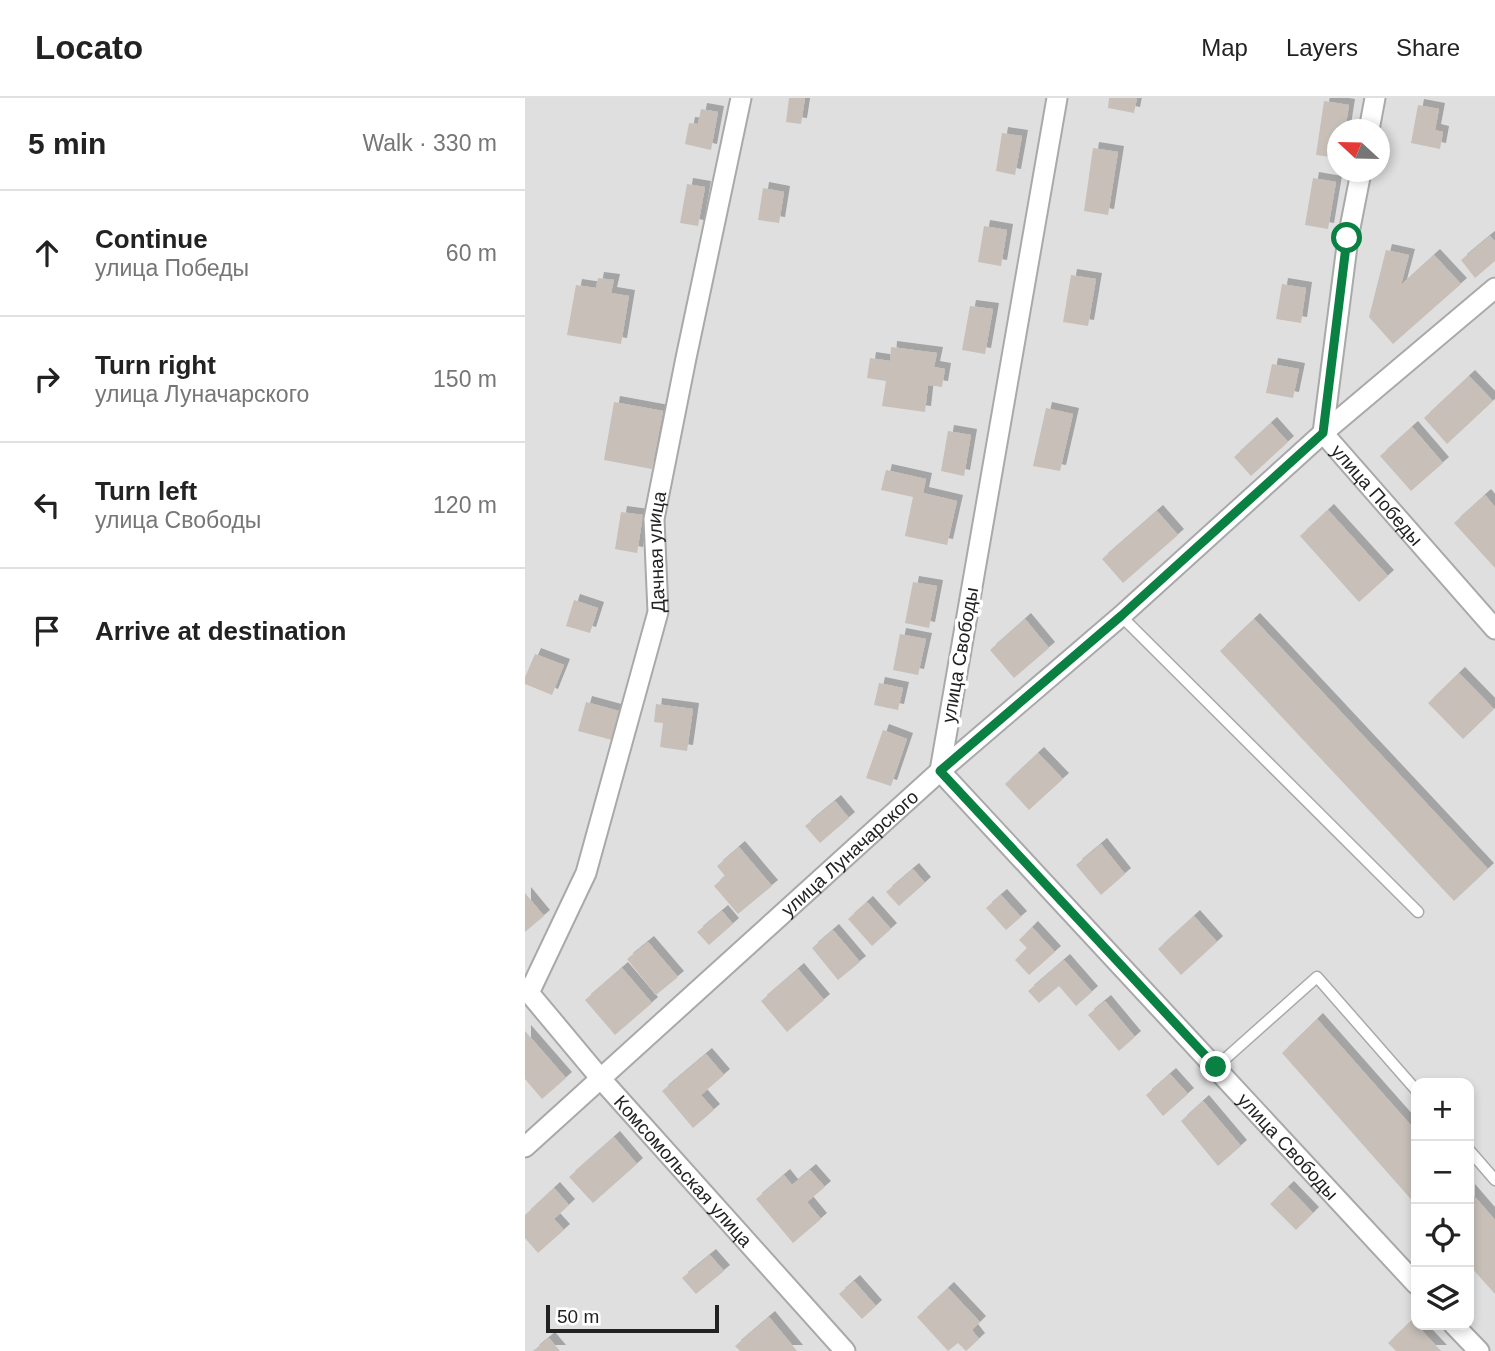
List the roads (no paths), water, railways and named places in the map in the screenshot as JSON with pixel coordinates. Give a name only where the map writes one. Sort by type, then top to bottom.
[{"type":"street","name":"Дачная улица","points":[[527,990],[586,873],[658,612],[655,519],[741,98]]},
{"type":"street","name":"улица Свободы","points":[[1057,98],[940,771],[1411,1279]]},
{"type":"street","points":[[1371,119],[1375,98]]},
{"type":"street","name":"улица Победы","points":[[1359,182],[1347,238],[1323,433],[1495,629]]},
{"type":"street","name":"улица Луначарского","points":[[525,1147],[940,771],[1121,616],[1323,433],[1495,288]]},
{"type":"street","name":"Комсомольская улица","points":[[527,990],[601,1079],[845,1351]]},
{"type":"street","points":[[1459,1330],[1479,1351]]},
{"type":"lane","points":[[1121,616],[1418,912]]},
{"type":"lane","points":[[1216,1067],[1317,977],[1411,1084]]},
{"type":"lane","points":[[1474,1156],[1495,1180]]}]
